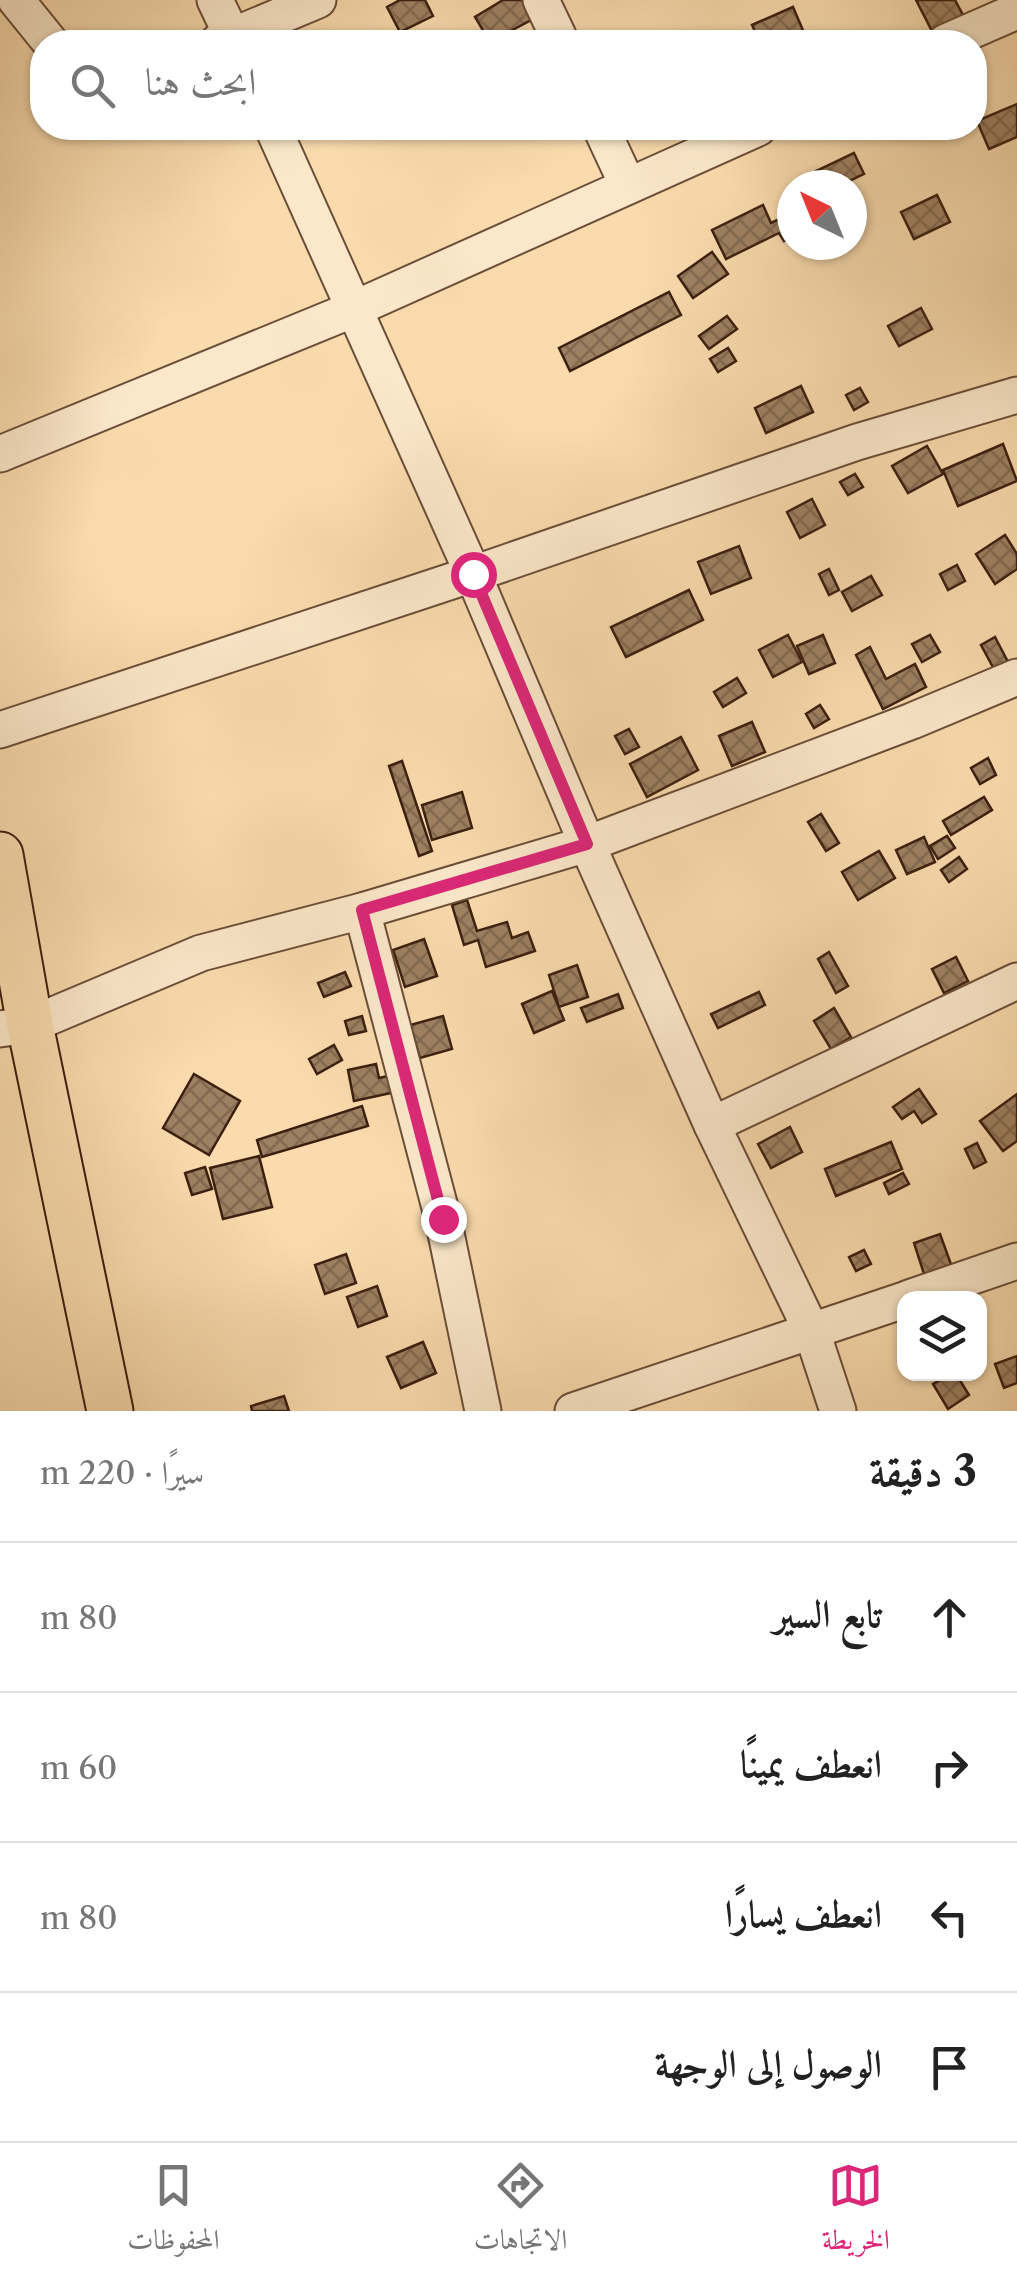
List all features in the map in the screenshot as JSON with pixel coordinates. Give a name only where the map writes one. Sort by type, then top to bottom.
[{"type":"main road","points":[[0,855],[15,1027],[110,1411]]},
{"type":"street","points":[[16,0],[40,30]]},
{"type":"street","points":[[216,0],[226,30]]},
{"type":"street","points":[[253,30],[318,0]]},
{"type":"street","points":[[541,0],[555,30]]},
{"type":"street","points":[[973,30],[1017,11]]},
{"type":"street","points":[[278,140],[473,574],[587,844],[712,1124],[812,1332],[838,1411]]},
{"type":"street","points":[[606,140],[628,186]]},
{"type":"street","points":[[0,454],[354,310],[731,140]]},
{"type":"street","points":[[0,730],[857,442],[1017,395]]},
{"type":"street","points":[[15,1027],[201,953],[587,844],[912,721],[1017,677]]},
{"type":"street","points":[[362,910],[443,1219],[483,1411]]},
{"type":"street","points":[[712,1124],[1017,981]]},
{"type":"street","points":[[929,1291],[1017,1261]]},
{"type":"street","points":[[573,1411],[897,1302]]},
{"type":"building","points":[[400,0],[425,0],[433,16],[399,30],[387,7]]},
{"type":"building","points":[[503,0],[524,0],[535,18],[512,30],[483,30],[475,17]]},
{"type":"building","points":[[916,0],[955,0],[964,17],[931,30]]},
{"type":"building","points":[[793,7],[803,30],[754,30],[752,25]]},
{"type":"building","points":[[1017,104],[1017,137],[989,149],[985,140],[987,117]]},
{"type":"building","points":[[854,153],[862,170],[818,170]]},
{"type":"building","points":[[937,195],[950,222],[914,239],[901,212]]},
{"type":"building","points":[[763,205],[771,223],[777,220],[777,234],[726,259],[712,230]]},
{"type":"building","points":[[712,252],[728,274],[693,298],[678,276]]},
{"type":"building","points":[[669,292],[681,315],[570,371],[559,348]]},
{"type":"building","points":[[921,308],[932,329],[899,346],[888,326]]},
{"type":"building","points":[[727,316],[737,329],[709,349],[699,336]]},
{"type":"building","points":[[728,348],[736,361],[718,372],[710,359]]},
{"type":"building","points":[[801,386],[813,412],[766,433],[755,408]]},
{"type":"building","points":[[860,388],[868,402],[854,410],[846,395]]},
{"type":"building","points":[[1003,444],[1017,481],[958,506],[943,470]]},
{"type":"building","points":[[927,446],[943,474],[908,493],[892,466]]},
{"type":"building","points":[[855,474],[863,487],[848,495],[840,482]]},
{"type":"building","points":[[812,499],[825,525],[800,538],[787,512]]},
{"type":"building","points":[[1005,535],[1017,554],[1017,569],[995,584],[976,554]]},
{"type":"building","points":[[739,546],[751,578],[711,594],[698,562]]},
{"type":"building","points":[[957,565],[965,581],[948,590],[940,574]]},
{"type":"building","points":[[829,569],[839,590],[829,595],[819,574]]},
{"type":"building","points":[[871,576],[882,595],[852,611],[842,592]]},
{"type":"building","points":[[689,590],[703,620],[626,657],[611,627]]},
{"type":"building","points":[[788,635],[802,662],[773,677],[759,650]]},
{"type":"building","points":[[823,635],[835,663],[809,674],[797,646]]},
{"type":"building","points":[[930,635],[940,652],[922,662],[912,644]]},
{"type":"building","points":[[995,637],[1008,662],[994,669],[981,645]]},
{"type":"building","points":[[870,647],[886,679],[915,664],[926,687],[883,709],[856,655]]},
{"type":"building","points":[[737,678],[746,693],[723,707],[714,692]]},
{"type":"building","points":[[820,705],[829,719],[814,728],[806,714]]},
{"type":"building","points":[[752,722],[765,752],[732,766],[719,736]]},
{"type":"building","points":[[629,729],[639,747],[625,754],[615,736]]},
{"type":"building","points":[[681,737],[698,770],[647,797],[630,764]]},
{"type":"building","points":[[988,758],[996,775],[980,784],[971,768]]},
{"type":"building","points":[[402,761],[432,851],[419,856],[389,766]]},
{"type":"building","points":[[462,792],[472,828],[432,840],[422,805]]},
{"type":"building","points":[[984,797],[992,810],[951,835],[943,821]]},
{"type":"building","points":[[821,814],[839,843],[826,851],[808,822]]},
{"type":"building","points":[[947,836],[955,848],[938,859],[930,846]]},
{"type":"building","points":[[924,837],[935,862],[907,874],[896,850]]},
{"type":"building","points":[[879,851],[895,878],[858,900],[842,872]]},
{"type":"building","points":[[959,857],[967,869],[949,882],[941,870]]},
{"type":"building","points":[[467,900],[477,931],[507,922],[512,938],[528,932],[535,951],[486,967],[478,940],[464,945],[452,905]]},
{"type":"building","points":[[424,939],[437,976],[405,987],[393,950]]},
{"type":"building","points":[[829,952],[848,986],[836,993],[818,959]]},
{"type":"building","points":[[956,957],[968,981],[944,993],[932,969]]},
{"type":"building","points":[[577,965],[588,997],[559,1007],[549,975]]},
{"type":"building","points":[[345,972],[351,986],[324,997],[318,983]]},
{"type":"building","points":[[552,991],[564,1020],[534,1033],[522,1004]]},
{"type":"building","points":[[759,992],[765,1005],[718,1028],[711,1014]]},
{"type":"building","points":[[618,994],[623,1008],[587,1022],[581,1008]]},
{"type":"building","points":[[834,1008],[851,1037],[831,1049],[814,1021]]},
{"type":"building","points":[[362,1016],[366,1031],[349,1035],[345,1021]]},
{"type":"building","points":[[443,1016],[452,1049],[420,1058],[410,1025]]},
{"type":"building","points":[[334,1045],[342,1060],[317,1074],[309,1059]]},
{"type":"building","points":[[376,1064],[379,1078],[397,1074],[400,1091],[354,1101],[348,1070]]},
{"type":"building","points":[[194,1074],[240,1101],[209,1155],[163,1128]]},
{"type":"building","points":[[919,1089],[936,1114],[922,1123],[914,1111],[902,1119],[893,1107]]},
{"type":"building","points":[[1017,1094],[1017,1141],[1003,1151],[980,1121]]},
{"type":"building","points":[[362,1106],[368,1126],[262,1157],[257,1140]]},
{"type":"building","points":[[790,1127],[802,1152],[771,1168],[758,1144]]},
{"type":"building","points":[[891,1142],[902,1169],[836,1196],[825,1169]]},
{"type":"building","points":[[977,1143],[986,1162],[974,1168],[965,1149]]},
{"type":"building","points":[[259,1156],[272,1207],[223,1219],[210,1168]]},
{"type":"building","points":[[205,1167],[212,1189],[192,1195],[185,1173]]},
{"type":"building","points":[[903,1173],[909,1184],[889,1194],[884,1183]]},
{"type":"building","points":[[940,1234],[952,1267],[925,1277],[914,1243]]},
{"type":"building","points":[[864,1250],[871,1264],[856,1271],[849,1257]]},
{"type":"building","points":[[346,1254],[356,1283],[325,1294],[315,1265]]},
{"type":"building","points":[[377,1286],[387,1316],[358,1327],[347,1297]]},
{"type":"building","points":[[423,1342],[436,1373],[401,1388],[387,1357]]},
{"type":"building","points":[[1017,1356],[1017,1383],[1004,1388],[995,1364]]},
{"type":"building","points":[[960,1381],[969,1395],[948,1409],[933,1384]]},
{"type":"building","points":[[284,1396],[289,1411],[252,1411],[251,1406]]},
{"type":"route","points":[[443,1219],[362,910],[587,844],[473,574]]}]
